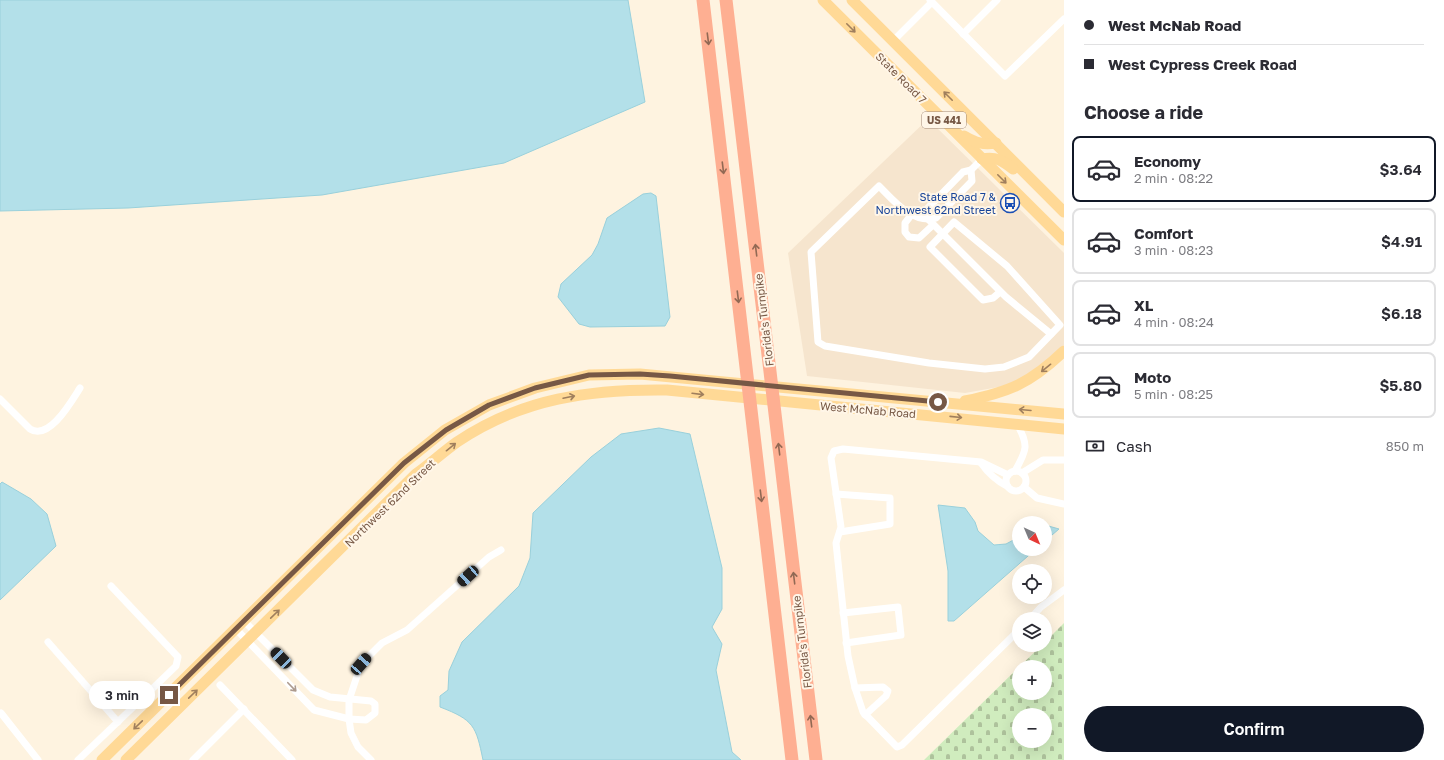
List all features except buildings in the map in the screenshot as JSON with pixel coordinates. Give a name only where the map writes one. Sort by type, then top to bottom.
[{"type":"highway","points":[[703,0],[792,760]]},
{"type":"highway","name":"Florida's Turnpike","points":[[726,0],[816,760]]},
{"type":"main road","name":"State Road 7","points":[[823,0],[1064,240]]},
{"type":"main road","name":"State Road 7","points":[[852,0],[1064,212]]},
{"type":"main road","points":[[953,130],[976,143],[985,145],[996,143]]},
{"type":"main road","points":[[982,159],[991,157],[1001,160],[1039,188]]},
{"type":"main road","points":[[953,403],[997,395],[1026,382],[1047,368],[1064,352]]},
{"type":"main road","name":"Northwest 62nd Street","points":[[102,760],[404,463],[446,430],[489,405],[535,388],[589,375],[640,374],[794,388]]},
{"type":"main road","name":"West McNab Road","points":[[794,388],[1064,414]]},
{"type":"main road","name":"Northwest 62nd Street","points":[[126,760],[416,474],[457,442],[495,420],[531,405],[587,394],[633,390],[667,390],[722,397],[791,403]]},
{"type":"main road","name":"West McNab Road","points":[[791,403],[1064,429]]},
{"type":"street","points":[[963,34],[997,0]]},
{"type":"street","points":[[893,41],[931,1],[1005,76],[1064,19]]},
{"type":"street","points":[[930,222],[927,209],[963,172],[972,170],[982,159]]},
{"type":"street","points":[[912,214],[905,223],[904,232],[909,237],[919,238],[930,222],[936,218],[972,181],[972,170]]},
{"type":"street","points":[[1000,292],[993,298],[983,300],[930,246],[943,234],[954,222],[1007,266],[1060,325],[1052,334],[1029,357],[1004,367],[985,369],[929,363],[825,346],[818,342],[811,252],[879,186],[902,209],[930,222],[943,234],[1000,292],[1052,334]]},
{"type":"street","points":[[935,201],[944,209]]},
{"type":"street","points":[[0,399],[34,432],[41,431],[49,427],[58,419],[80,388]]},
{"type":"street","points":[[1007,486],[1006,480],[1008,475],[1015,471],[1026,446],[1025,438],[1017,424]]},
{"type":"street","points":[[1008,475],[980,462],[843,449],[834,451],[831,458],[841,527],[836,543],[846,643],[855,688],[863,712],[897,747],[902,745],[1012,637]]},
{"type":"street","points":[[1022,473],[1043,460],[1064,460]]},
{"type":"street","points":[[980,462],[989,474],[998,482],[1015,491],[1024,488]]},
{"type":"street","points":[[1015,471],[1022,473],[1026,478],[1024,488]]},
{"type":"street","points":[[1024,488],[1037,498],[1064,504]]},
{"type":"street","points":[[836,494],[890,498],[890,524],[840,532]]},
{"type":"street","points":[[371,760],[358,747],[351,733],[349,719],[349,700],[361,664],[382,643],[407,630],[489,557],[501,550]]},
{"type":"street","points":[[78,760],[176,666],[178,657],[111,586]]},
{"type":"street","points":[[1036,612],[1064,590]]},
{"type":"street","points":[[843,613],[898,606],[901,635],[846,643]]},
{"type":"street","points":[[236,629],[314,710],[349,719],[366,720],[375,713],[375,704],[371,701],[363,699],[349,700],[330,697],[312,690],[244,621]]},
{"type":"street","points":[[48,642],[118,722]]},
{"type":"street","points":[[220,685],[292,760]]},
{"type":"street","points":[[855,688],[883,687],[888,691],[886,696],[866,715]]},
{"type":"street","points":[[193,760],[244,709]]},
{"type":"street","points":[[1,713],[38,760]]},
{"type":"shaded area","points":[[928,119],[1064,253],[1064,345],[1039,369],[1010,385],[965,393],[807,376],[788,253]]},
{"type":"green space","points":[[1064,623],[1064,760],[924,760],[1012,674],[1012,700],[1052,700],[1052,660],[1026,660],[1035,652],[1052,652],[1052,635]]},
{"type":"water","points":[[0,0],[628,0],[645,102],[504,163],[322,195],[128,208],[0,211]]},
{"type":"water","points":[[651,193],[656,196],[670,317],[665,326],[590,327],[579,324],[558,297],[561,284],[592,255],[598,244],[607,218],[643,194]]},
{"type":"water","points":[[659,428],[690,434],[722,568],[722,609],[712,627],[722,644],[716,670],[732,752],[741,760],[483,760],[478,739],[472,726],[460,716],[440,707],[440,696],[448,690],[449,671],[462,642],[519,586],[530,558],[533,513],[591,457],[621,434]]},
{"type":"water","points":[[2,482],[31,499],[47,514],[56,546],[0,600],[0,484]]},
{"type":"water","points":[[938,505],[965,508],[975,522],[978,531],[994,545],[1006,544],[1012,541],[1012,556],[1028,556],[1019,564],[1012,564],[1012,570],[954,621],[948,621],[948,571]]},
{"type":"water","points":[[1052,527],[1059,529],[1052,535]]},
{"type":"place","name":"State Road 7 & Northwest 62nd Street","points":[[1010,203]]},
{"type":"route","points":[[169,695],[404,463],[446,430],[489,405],[535,388],[589,375],[640,374],[938,402]]}]
